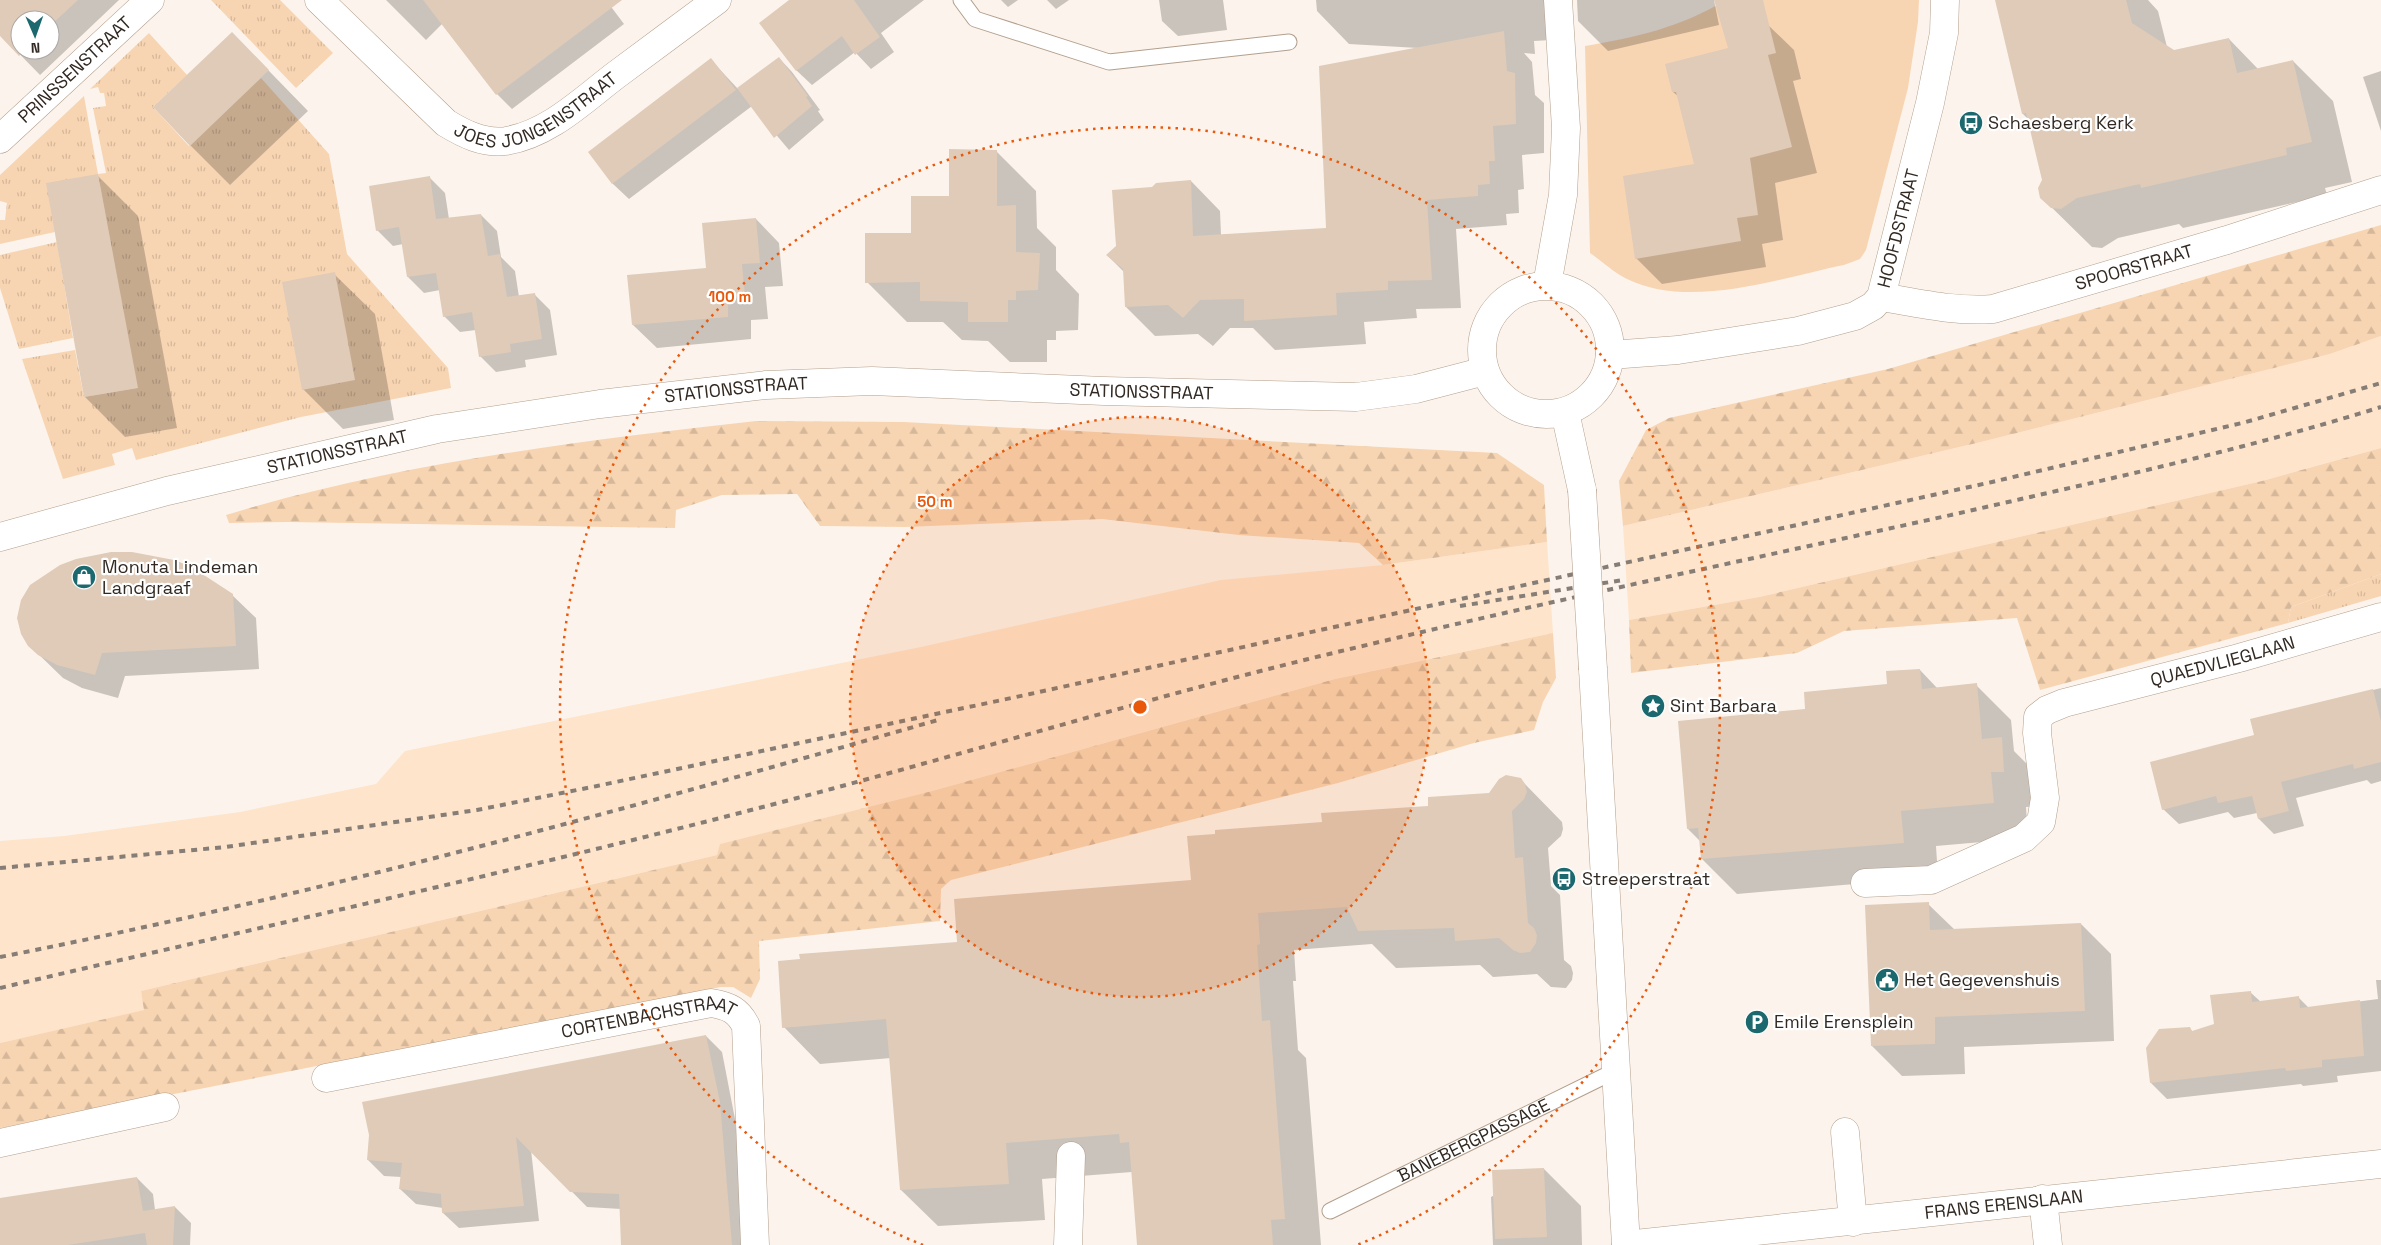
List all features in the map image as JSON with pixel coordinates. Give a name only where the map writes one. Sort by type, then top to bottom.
[{"type":"street","name":"PRINSSENSTRAAT","points":[[0,139],[150,0]]},
{"type":"street","name":"JOES JONGENSTRAAT","points":[[319,0],[446,123],[466,135],[487,140],[505,141],[530,135],[560,118],[717,0]]},
{"type":"street","points":[[1547,285],[1563,195],[1566,128],[1558,0]]},
{"type":"street","name":"HOOFDSTRAAT","points":[[1610,355],[1678,350],[1798,332],[1855,316],[1873,306],[1881,297],[1932,94],[1944,33],[1945,0]]},
{"type":"street","name":"SPOORSTRAAT","points":[[1881,297],[1948,308],[1993,309],[2227,240],[2381,190]]},
{"type":"street","points":[[1547,285],[1567,289],[1586,299],[1600,314],[1606,328],[1610,355],[1601,384],[1591,396],[1565,412],[1545,415],[1525,411],[1508,402],[1494,388],[1485,371],[1481,350],[1484,330],[1493,312],[1508,298],[1520,292],[1547,285]]},
{"type":"street","name":"STATIONSSTRAAT","points":[[0,537],[167,490],[437,429],[600,404],[747,387],[872,381],[1104,391],[1356,397],[1416,389],[1485,371]]},
{"type":"street","points":[[1565,412],[1582,490],[1626,1245]]},
{"type":"street","name":"QUAEDVLIEGLAAN","points":[[1865,883],[1931,880],[2024,838],[2030,833],[2041,822],[2045,798],[2037,733],[2038,717],[2047,710],[2064,703],[2239,658],[2381,617]]},
{"type":"street","name":"CORTENBACHSTRAAT","points":[[326,1078],[711,1003],[727,1006],[740,1014],[746,1026],[755,1245]]},
{"type":"street","points":[[0,1143],[165,1107]]},
{"type":"street","points":[[1846,1132],[1853,1222]]},
{"type":"street","points":[[1068,1245],[1071,1156]]},
{"type":"street","name":"FRANS ERENSLAAN","points":[[1626,1245],[2381,1164]]},
{"type":"street","points":[[2044,1199],[2048,1245]]},
{"type":"lane","points":[[961,0],[975,19],[1109,62],[1289,42]]},
{"type":"lane","name":"BANEBERGPASSAGE","points":[[1330,1211],[1617,1070]]},
{"type":"shaded area","points":[[2381,336],[2381,448],[2262,481],[1759,597],[1629,620],[1623,526],[1981,442],[2330,354]]},
{"type":"shaded area","points":[[1547,542],[1553,633],[1335,679],[932,791],[721,844],[717,855],[141,991],[145,1010],[0,1043],[0,841],[64,836],[240,812],[376,784],[405,751],[921,647],[1221,580],[1383,565]]},
{"type":"green space","points":[[211,0],[280,0],[333,53],[296,88]]},
{"type":"green space","points":[[1725,0],[1919,0],[1918,22],[1908,88],[1866,250],[1860,259],[1844,265],[1735,288],[1706,292],[1678,292],[1652,288],[1627,279],[1590,253],[1585,46],[1657,30],[1692,17]]},
{"type":"green space","points":[[149,33],[187,75],[153,107],[189,146],[261,78],[329,154],[347,254],[448,368],[451,388],[301,417],[136,460],[132,448],[112,454],[115,465],[63,479],[22,359],[75,350],[84,397],[137,388],[98,175],[55,232],[0,244],[0,220],[5,220],[7,203],[0,201],[0,175],[84,96],[98,174],[106,173],[93,108],[106,106],[104,93],[100,93],[98,87],[90,89]]},
{"type":"green space","points":[[2381,225],[2381,336],[2330,354],[1981,442],[1623,526],[1619,481],[1646,430],[1669,418],[1888,369]]},
{"type":"green space","points":[[57,242],[73,338],[19,349],[0,288],[0,255]]},
{"type":"green space","points":[[756,421],[904,422],[1497,453],[1544,485],[1547,542],[1383,565],[1359,543],[1239,535],[1102,519],[905,527],[820,526],[797,494],[722,495],[676,510],[675,528],[288,522],[229,523],[226,515],[356,481],[489,456],[622,437]]},
{"type":"green space","points":[[2381,448],[2381,574],[2291,607],[2288,623],[2040,690],[2017,618],[1844,631],[1797,653],[1631,673],[1629,620],[1759,597],[2262,481]]},
{"type":"green space","points":[[2381,574],[2381,596],[2288,623],[2291,607]]},
{"type":"green space","points":[[1553,633],[1556,678],[1543,702],[1534,730],[1474,743],[1338,783],[951,880],[941,889],[940,921],[759,941],[760,979],[751,998],[733,987],[721,987],[0,1128],[0,1043],[144,1010],[141,991],[717,855],[720,844],[932,791],[1335,679]]},
{"type":"building","points":[[0,0],[78,0],[60,17],[60,10],[10,10],[10,47],[0,36]]},
{"type":"building","points":[[423,0],[622,0],[496,95]]},
{"type":"building","points":[[789,0],[854,0],[880,37],[855,55],[842,36],[796,71],[759,23]]},
{"type":"building","points":[[1714,0],[1763,0],[1776,53],[1768,55],[1792,147],[1750,158],[1758,215],[1737,218],[1741,241],[1635,259],[1623,176],[1694,164],[1676,92],[1672,92],[1665,64],[1728,48]]},
{"type":"building","points":[[1995,0],[2126,0],[2132,23],[2174,50],[2229,38],[2237,73],[2293,60],[2312,142],[2286,148],[2287,155],[2141,188],[2140,184],[2077,198],[2061,209],[2051,208],[2040,198],[2038,188],[2042,180],[2026,113],[2022,114]]},
{"type":"building","points":[[1504,31],[1507,71],[1515,73],[1516,124],[1493,126],[1495,161],[1489,161],[1490,184],[1478,185],[1478,196],[1427,200],[1432,280],[1388,281],[1388,290],[1336,293],[1337,315],[1244,321],[1244,299],[1200,300],[1183,318],[1168,305],[1125,307],[1123,269],[1106,255],[1116,246],[1112,190],[1152,187],[1156,183],[1191,180],[1193,236],[1326,228],[1319,66]]},
{"type":"building","points":[[232,32],[269,70],[190,146],[153,107]]},
{"type":"building","points":[[779,57],[808,96],[806,97],[812,106],[774,138],[737,88]]},
{"type":"building","points":[[711,58],[736,90],[612,184],[588,152]]},
{"type":"building","points":[[949,149],[997,150],[997,206],[1016,205],[1016,252],[1040,253],[1038,290],[1016,291],[1016,300],[1008,300],[1008,322],[968,322],[968,302],[920,301],[920,282],[865,283],[865,233],[911,233],[911,196],[949,196]]},
{"type":"building","points":[[98,174],[138,388],[84,397],[46,183]]},
{"type":"building","points":[[430,176],[436,219],[481,214],[488,256],[500,254],[507,297],[535,293],[542,339],[510,344],[511,352],[479,357],[472,312],[443,317],[436,273],[407,277],[399,227],[376,231],[369,186]]},
{"type":"building","points":[[756,218],[760,263],[742,264],[745,296],[728,297],[728,317],[632,325],[627,275],[706,268],[702,223]]},
{"type":"building","points":[[335,272],[355,380],[302,390],[282,282]]},
{"type":"building","points":[[111,552],[132,552],[174,560],[190,566],[233,594],[236,646],[102,653],[95,675],[57,665],[38,655],[28,646],[21,634],[17,618],[21,600],[30,585],[60,565],[76,559]]},
{"type":"building","points":[[1920,669],[1922,689],[1977,683],[1982,739],[2002,737],[2004,772],[1991,772],[1994,803],[1901,811],[1904,843],[1701,859],[1698,828],[1687,829],[1678,721],[1805,709],[1804,692],[1887,684],[1886,671]]},
{"type":"building","points":[[2373,689],[2381,721],[2381,762],[2354,769],[2353,764],[2281,782],[2289,811],[2258,819],[2252,796],[2218,803],[2216,796],[2162,810],[2150,762],[2254,735],[2250,719]]},
{"type":"building","points":[[1506,775],[1521,778],[1527,792],[1524,799],[1512,811],[1515,858],[1523,857],[1528,923],[1534,928],[1537,935],[1536,943],[1530,952],[1520,953],[1513,950],[1499,938],[1455,941],[1454,928],[1358,931],[1347,907],[1258,913],[1260,944],[1257,945],[1262,1021],[1270,1020],[1285,1219],[1271,1220],[1273,1245],[1137,1245],[1129,1142],[1120,1143],[1119,1134],[1006,1143],[1009,1184],[900,1190],[886,1019],[782,1028],[778,961],[800,959],[799,954],[957,942],[954,899],[1191,880],[1187,836],[1215,834],[1215,830],[1322,822],[1321,813],[1428,806],[1428,797],[1489,793],[1499,779]]},
{"type":"building","points":[[1929,902],[1930,930],[2081,923],[2085,1011],[1935,1017],[1935,1044],[1871,1046],[1865,905]]},
{"type":"building","points":[[2251,991],[2252,1002],[2299,996],[2300,1008],[2360,1000],[2364,1056],[2322,1060],[2322,1067],[2286,1071],[2285,1068],[2150,1083],[2146,1048],[2159,1029],[2190,1027],[2192,1031],[2214,1024],[2210,995]]},
{"type":"building","points":[[706,1035],[720,1102],[732,1245],[621,1245],[619,1194],[570,1192],[516,1137],[524,1206],[442,1213],[441,1194],[399,1189],[402,1163],[367,1160],[369,1135],[362,1102]]},
{"type":"building","points":[[1544,1168],[1547,1237],[1495,1239],[1492,1170]]},
{"type":"building","points":[[137,1177],[143,1211],[175,1206],[173,1245],[147,1245],[145,1233],[68,1245],[0,1245],[0,1198]]},
{"type":"railway","points":[[0,868],[226,847],[477,810],[597,786],[1030,694],[1992,482],[2246,422],[2381,383]]},
{"type":"railway","points":[[0,988],[473,879],[661,833],[1275,667],[1575,597],[2113,478],[2275,438],[2381,407]]},
{"type":"railway","points":[[1460,606],[1623,580]]},
{"type":"railway","points":[[0,957],[119,933],[237,906],[471,849],[705,786],[938,720]]},
{"type":"place","name":"Schaesberg Kerk","points":[[1971,123]]},
{"type":"place","name":"Monuta Lindeman Landgraaf","points":[[84,577]]},
{"type":"place","name":"Sint Barbara","points":[[1653,706]]},
{"type":"place","name":"Streeperstraat","points":[[1564,879]]},
{"type":"place","name":"Het Gegevenshuis","points":[[1887,980]]},
{"type":"place","name":"Emile Erensplein","points":[[1757,1022]]}]
